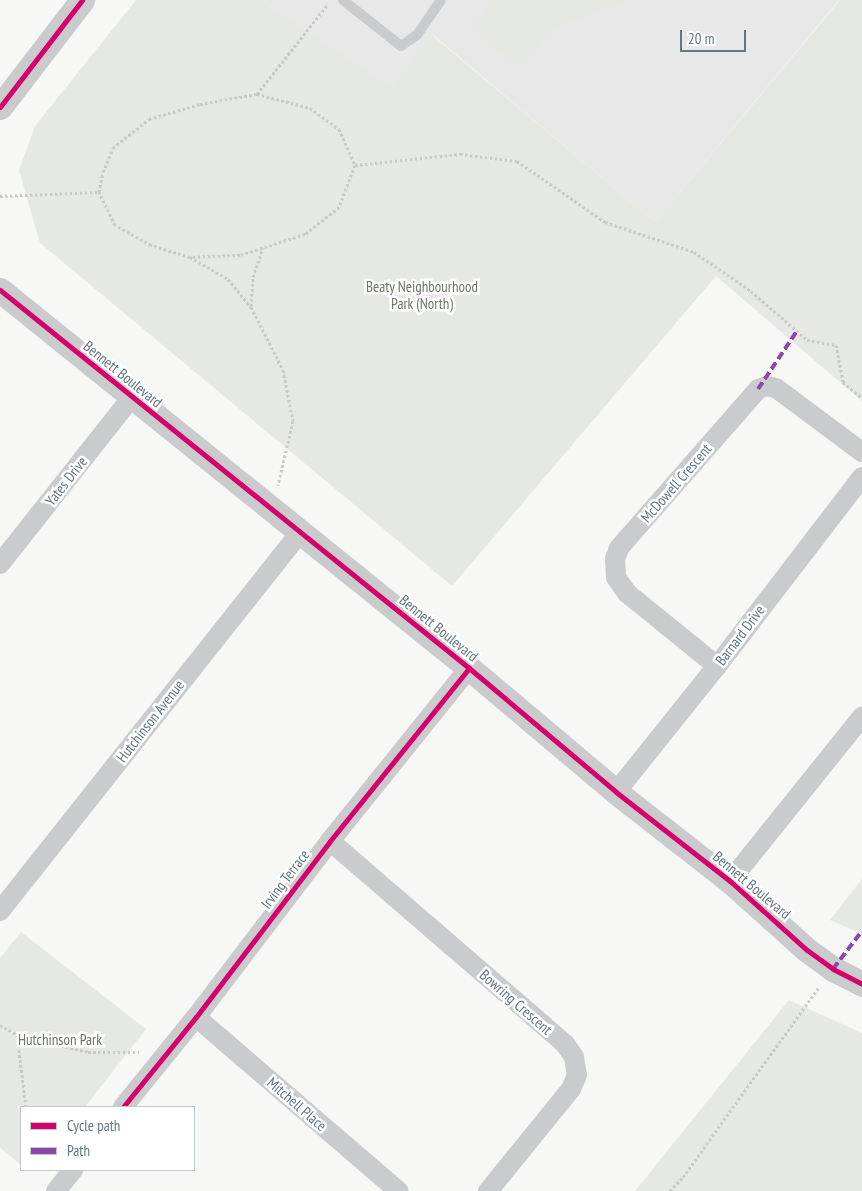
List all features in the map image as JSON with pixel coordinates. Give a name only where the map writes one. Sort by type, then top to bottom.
[{"type":"street","points":[[0,107],[82,0]]},
{"type":"street","name":"Bennett Boulevard","points":[[0,290],[301,531],[469,668],[616,792],[730,881],[807,950],[833,969],[862,984]]},
{"type":"street","name":"McDowell Crescent","points":[[717,666],[627,593],[616,577],[615,559],[619,548],[758,389],[767,386],[776,388],[862,452]]},
{"type":"street","name":"Yates Drive","points":[[0,564],[132,397]]},
{"type":"street","name":"Barnard Drive","points":[[616,792],[717,666],[862,477]]},
{"type":"street","name":"Hutchinson Avenue","points":[[0,912],[301,531]]},
{"type":"street","name":"Irving Terrace","points":[[124,1106],[168,1053],[330,842],[469,668]]},
{"type":"street","points":[[730,881],[862,717]]},
{"type":"street","name":"Bowring Crescent","points":[[330,842],[565,1044],[574,1057],[577,1075],[571,1089],[488,1191]]},
{"type":"street","name":"Mitchell Place","points":[[196,1017],[398,1191]]},
{"type":"lane","points":[[343,0],[401,46],[417,35],[441,0]]},
{"type":"path","points":[[257,94],[332,0]]},
{"type":"path","points":[[190,257],[240,255],[305,234],[339,207],[355,165],[339,129],[310,108],[257,94],[200,104],[149,120],[114,148],[103,172],[99,192],[115,225],[151,245],[190,257],[228,280],[251,307],[283,370],[293,421],[284,463],[271,507]]},
{"type":"path","points":[[355,165],[460,154],[517,161],[605,222],[694,252],[751,291],[807,340],[836,345],[843,382],[862,398]]},
{"type":"path","points":[[0,196],[99,192]]},
{"type":"path","points":[[251,307],[253,277],[263,248]]},
{"type":"path","points":[[670,1191],[683,1177],[833,969]]},
{"type":"path","points":[[0,1025],[17,1035],[88,1052],[168,1053]]},
{"type":"path","points":[[17,1035],[26,1106]]},
{"type":"shaded area","points":[[261,0],[839,0],[655,222],[433,35],[392,86]]},
{"type":"green space","name":"Beaty Neighbourhood Park (North)","points":[[136,0],[261,0],[392,86],[432,35],[655,222],[840,0],[862,0],[862,401],[716,276],[452,586],[40,243],[19,170],[35,126]]},
{"type":"green space","points":[[493,0],[630,0],[552,29],[519,68],[472,28]]},
{"type":"green space","points":[[862,879],[862,934],[830,920]]},
{"type":"green space","name":"Hutchinson Park","points":[[21,932],[146,1029],[86,1106],[20,1106],[20,1164],[0,1148],[0,958]]},
{"type":"green space","points":[[789,1000],[862,1033],[862,1191],[635,1191]]},
{"type":"marked path","points":[[758,389],[797,331]]},
{"type":"marked path","points":[[833,969],[862,931]]},
{"type":"cycle path","points":[[0,107],[82,0]]},
{"type":"cycle path","points":[[0,290],[469,668],[616,792],[730,881],[807,950],[833,969],[862,984]]},
{"type":"cycle path","points":[[124,1106],[196,1017],[330,841],[469,668]]}]
